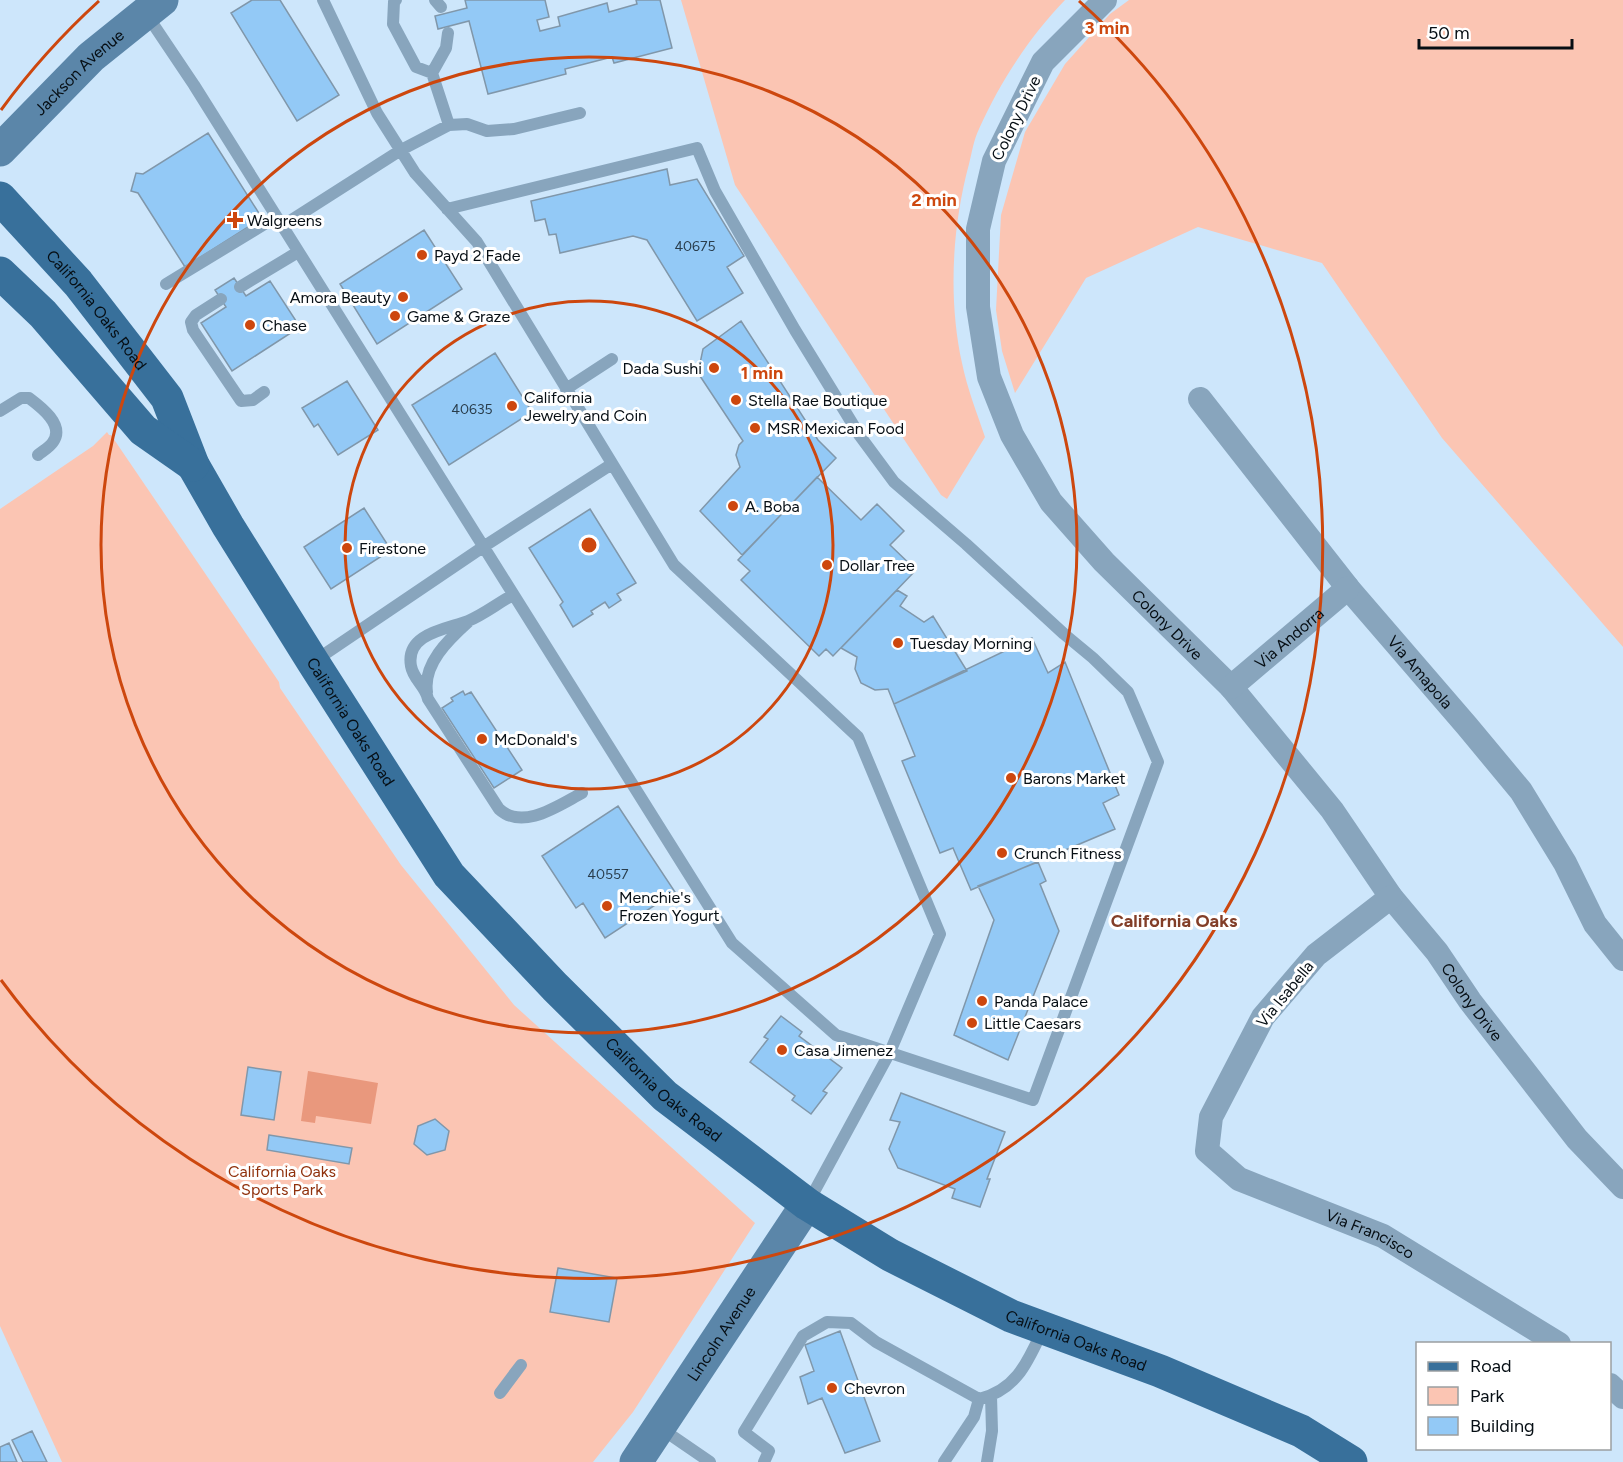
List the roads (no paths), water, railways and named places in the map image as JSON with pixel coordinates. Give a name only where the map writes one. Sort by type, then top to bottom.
[{"type":"main road","name":"California Oaks Road","points":[[0,198],[78,283],[167,398],[193,465],[228,526],[450,875],[555,987],[665,1096],[807,1204],[890,1255],[1011,1316],[1160,1371],[1301,1431],[1351,1462]]},
{"type":"main road","name":"California Oaks Road","points":[[0,273],[43,314],[143,430],[193,465]]},
{"type":"street","name":"Colony Drive","points":[[1105,0],[1043,62],[994,161],[978,229],[978,307],[989,377],[1012,435],[1051,502],[1104,562],[1231,687],[1332,810],[1391,897],[1437,952],[1470,1001],[1577,1139],[1623,1187]]},
{"type":"street","name":"Jackson Avenue","points":[[0,150],[91,57],[153,6]]},
{"type":"street","name":"Via Amapola","points":[[1200,399],[1348,588],[1521,791],[1565,863],[1595,924],[1623,959]]},
{"type":"street","name":"Via Andorra","points":[[1231,687],[1348,588]]},
{"type":"street","name":"Via Isabella","points":[[1211,1117],[1263,1017],[1316,955],[1391,897]]},
{"type":"street","name":"Via Francisco","points":[[1211,1117],[1207,1151],[1239,1179],[1383,1236],[1556,1342]]},
{"type":"street","name":"Lincoln Avenue","points":[[636,1462],[807,1204]]},
{"type":"street","points":[[1611,1386],[1623,1397]]},
{"type":"lane","points":[[323,0],[377,113],[415,173],[477,242],[674,565],[858,737],[940,934],[890,1052],[807,1204]]},
{"type":"lane","points":[[396,0],[393,24],[416,67],[432,73]]},
{"type":"lane","points":[[153,6],[194,85],[732,943],[836,1035],[1033,1100],[1158,762],[1128,692],[966,544],[894,482],[860,436],[795,330],[715,191],[697,148],[447,209]]},
{"type":"lane","points":[[448,33],[446,48],[432,73],[449,125]]},
{"type":"lane","points":[[166,284],[449,125],[466,124],[487,131],[514,129],[580,114]]},
{"type":"lane","points":[[240,287],[298,252]]},
{"type":"lane","points":[[221,299],[196,315],[191,322],[193,330],[240,401],[253,400],[264,393]]},
{"type":"lane","points":[[566,389],[612,359]]},
{"type":"lane","points":[[0,411],[21,398],[29,398],[55,424],[57,434],[53,443],[38,454]]},
{"type":"lane","points":[[313,662],[483,547],[612,464]]},
{"type":"lane","points":[[513,595],[469,621],[456,633],[428,670],[426,682],[428,699],[499,809],[505,814],[515,817],[535,816],[582,793]]},
{"type":"lane","points":[[427,693],[414,676],[410,666],[412,653],[419,641],[436,630],[469,621]]},
{"type":"lane","points":[[764,1462],[769,1451],[744,1432],[803,1336],[827,1322],[851,1323],[876,1342],[985,1397]]},
{"type":"lane","points":[[944,1462],[985,1397],[1004,1389],[1025,1367],[1044,1328]]},
{"type":"lane","points":[[500,1393],[521,1365]]},
{"type":"lane","points":[[985,1397],[992,1431],[987,1462]]},
{"type":"lane","points":[[660,1427],[710,1462]]},
{"type":"place","name":"Walgreens","points":[[235,220]]},
{"type":"place","name":"Payd 2 Fade","points":[[422,255]]},
{"type":"place","name":"Amora Beauty","points":[[403,297]]},
{"type":"place","name":"Game & Graze","points":[[395,316]]},
{"type":"place","name":"Chase","points":[[250,325]]},
{"type":"place","name":"Dada Sushi","points":[[714,368]]},
{"type":"place","name":"Stella Rae Boutique","points":[[736,400]]},
{"type":"place","name":"California Jewelry and Coin","points":[[512,406]]},
{"type":"place","name":"MSR Mexican Food","points":[[755,428]]},
{"type":"place","name":"A. Boba","points":[[733,506]]},
{"type":"place","name":"Firestone","points":[[347,548]]},
{"type":"place","name":"Dollar Tree","points":[[827,565]]},
{"type":"place","name":"Tuesday Morning","points":[[898,643]]},
{"type":"place","name":"McDonald's","points":[[482,739]]},
{"type":"place","name":"Barons Market","points":[[1011,778]]},
{"type":"place","name":"Crunch Fitness","points":[[1002,853]]},
{"type":"place","name":"Menchie's Frozen Yogurt","points":[[607,906]]},
{"type":"place","name":"Panda Palace","points":[[982,1001]]},
{"type":"place","name":"Little Caesars","points":[[972,1023]]},
{"type":"place","name":"Casa Jimenez","points":[[782,1050]]},
{"type":"place","name":"Chevron","points":[[832,1388]]},
{"type":"district","name":"California Oaks","points":[[1174,921]]},
{"type":"park label","name":"California Oaks Sports Park","points":[[282,1180]]}]
